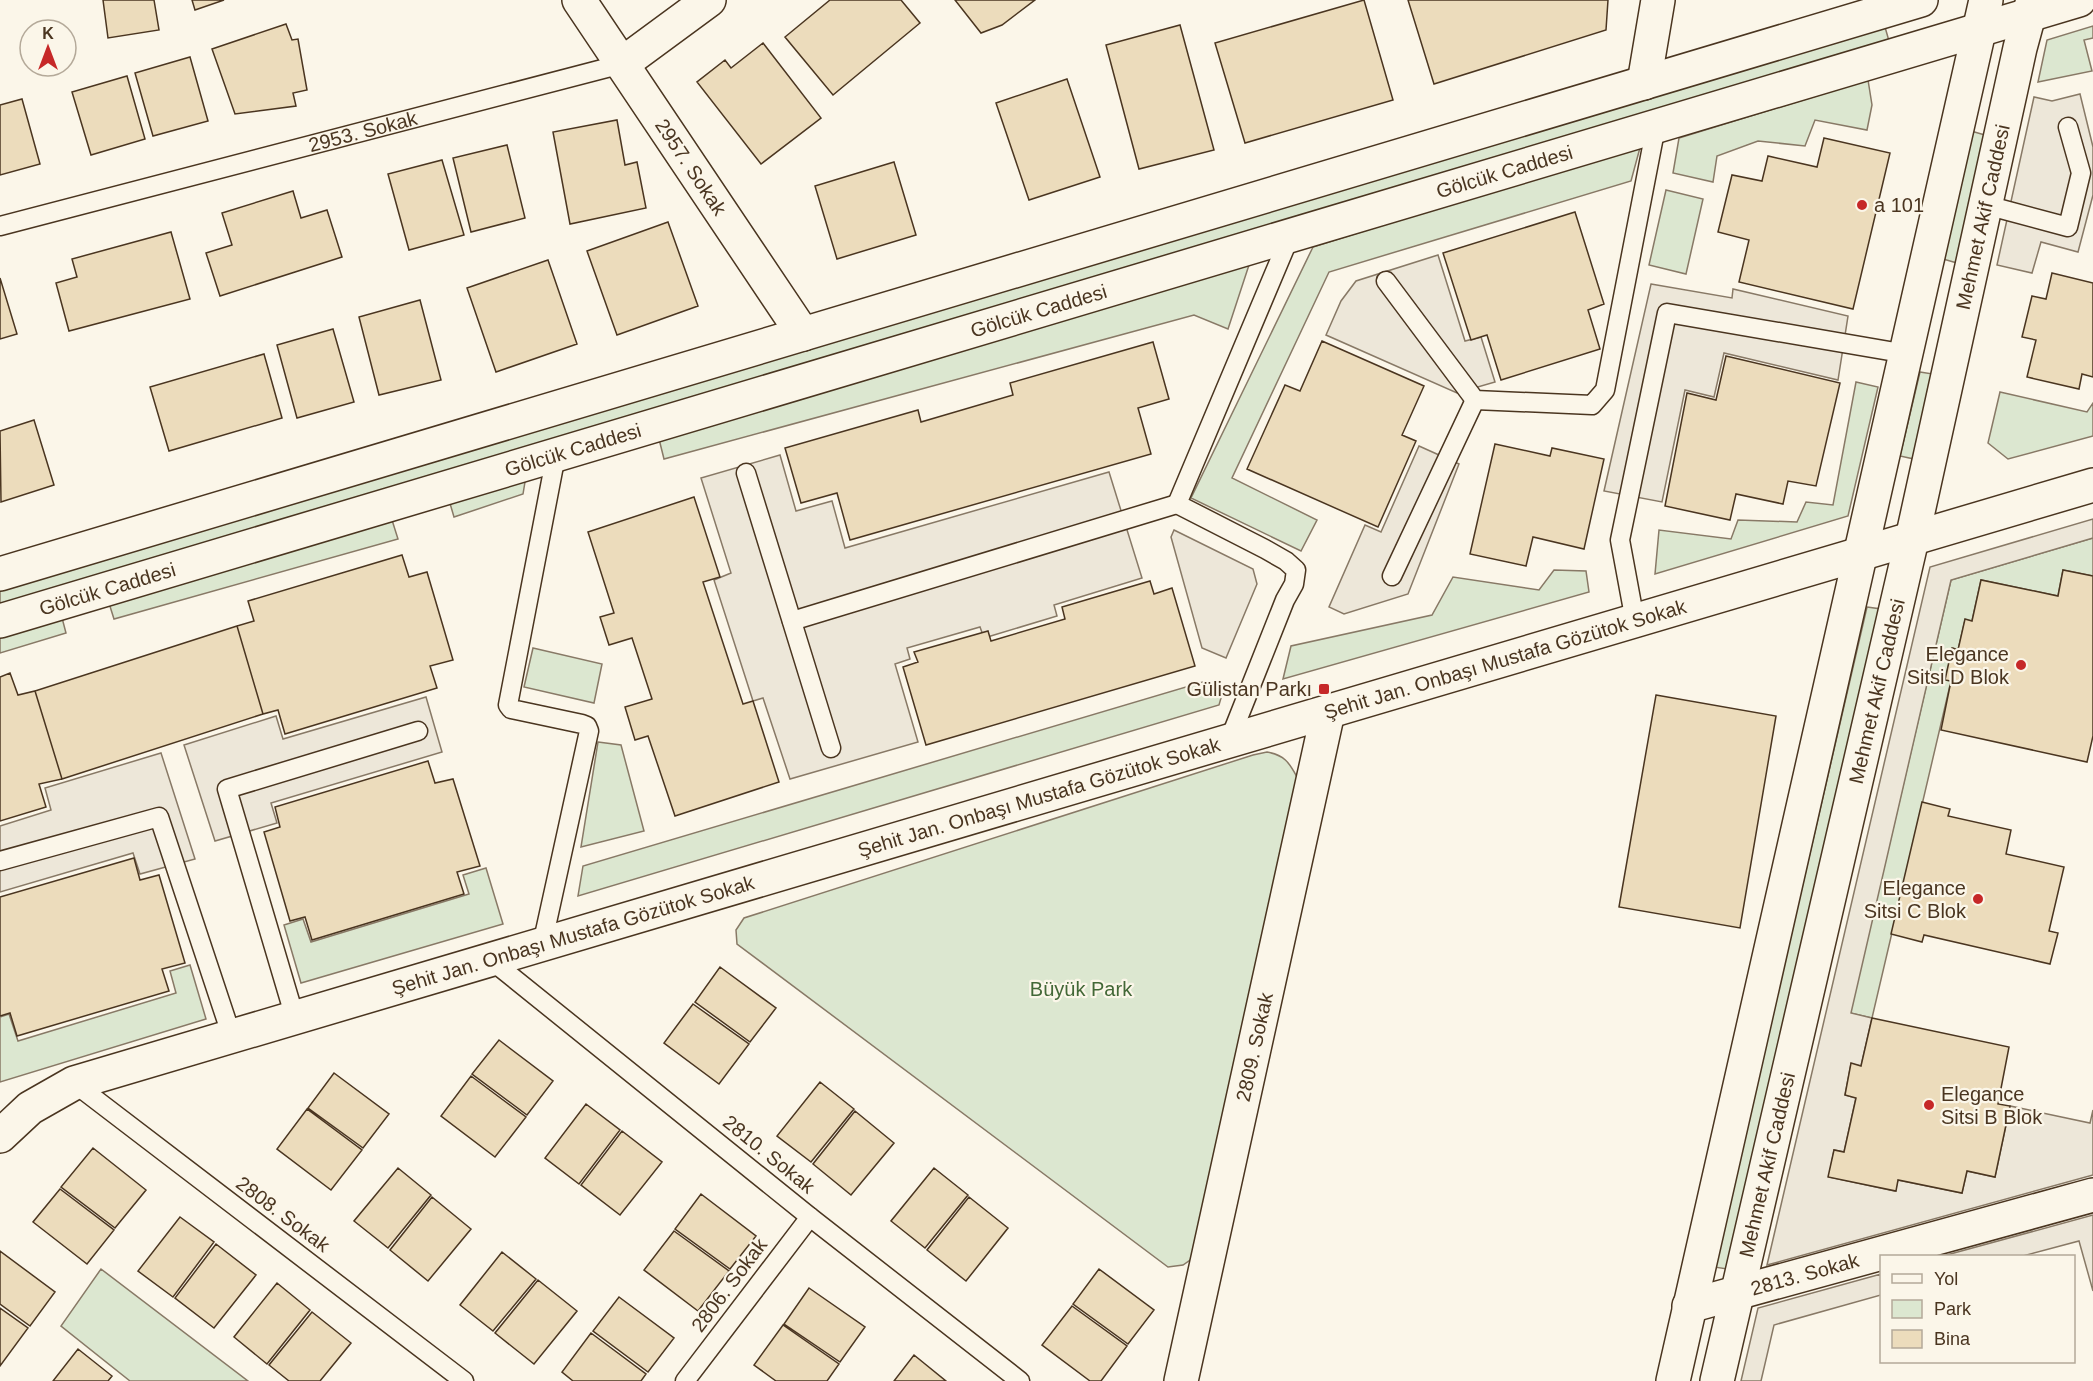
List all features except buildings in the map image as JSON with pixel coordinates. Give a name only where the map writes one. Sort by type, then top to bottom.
[{"type":"street","name":"2957. Sokak","points":[[579,0],[803,334]]},
{"type":"street","name":"2953. Sokak","points":[[622,64],[709,0]]},
{"type":"street","points":[[1644,83],[1658,0]]},
{"type":"street","points":[[0,574],[1921,0]]},
{"type":"street","name":"Gölcük Caddesi","points":[[0,621],[1656,126],[1982,15],[2079,0]]},
{"type":"street","name":"Mehmet Akif Caddesi","points":[[1717,1381],[1912,539],[2031,7]]},
{"type":"street","points":[[1673,1381],[1982,15]]},
{"type":"street","name":"Şehit Jan. Onbaşı Mustafa Gözütok Sokak","points":[[3,1126],[74,1083],[2093,485]]},
{"type":"street","name":"2809. Sokak","points":[[1181,1381],[1328,712]]},
{"type":"street","name":"2813. Sokak","points":[[1689,1306],[2093,1195]]},
{"type":"lane","name":"2953. Sokak","points":[[0,226],[622,64]]},
{"type":"lane","points":[[1476,400],[1592,405],[1605,390],[1656,126]]},
{"type":"lane","points":[[1986,205],[2068,227],[2081,173],[2068,127]]},
{"type":"lane","points":[[1177,504],[1290,236]]},
{"type":"lane","points":[[1386,281],[1476,400]]},
{"type":"lane","points":[[1635,621],[1620,540],[1667,313],[1906,354]]},
{"type":"lane","points":[[1392,576],[1476,400]]},
{"type":"lane","points":[[542,945],[589,731],[587,726],[582,724],[516,711],[508,705],[556,455]]},
{"type":"lane","points":[[746,473],[831,748]]},
{"type":"lane","points":[[792,621],[1177,504],[1265,549],[1286,561],[1296,570],[1293,584],[1229,741]]},
{"type":"lane","points":[[295,1018],[227,789],[418,731]]},
{"type":"lane","points":[[0,861],[159,817],[232,1037]]},
{"type":"lane","name":"2810. Sokak","points":[[491,960],[1020,1381]]},
{"type":"lane","name":"2808. Sokak","points":[[74,1083],[464,1381]]},
{"type":"lane","name":"2806. Sokak","points":[[685,1381],[810,1216]]},
{"type":"green space","points":[[2093,26],[2093,38],[2084,40],[2092,71],[2038,82],[2047,40]]},
{"type":"green space","points":[[1885,27],[1889,41],[0,607],[0,591]]},
{"type":"green space","points":[[1868,80],[1872,105],[1867,130],[1815,120],[1805,146],[1758,141],[1717,156],[1713,182],[1673,173],[1679,138]]},
{"type":"green space","points":[[1971,131],[1985,135],[1957,263],[1943,259]]},
{"type":"green space","points":[[1641,144],[1631,181],[1329,272],[1232,478],[1317,520],[1301,551],[1191,498],[1313,247]]},
{"type":"green space","points":[[1666,190],[1703,199],[1686,274],[1649,265]]},
{"type":"green space","points":[[1249,265],[1228,329],[1194,315],[664,459],[658,435]]},
{"type":"green space","points":[[1920,372],[1933,374],[1914,459],[1900,456]]},
{"type":"green space","points":[[1856,382],[1878,387],[1848,516],[1655,574],[1659,530],[1731,539],[1738,520],[1797,522],[1806,502],[1833,505]]},
{"type":"green space","points":[[2000,392],[2087,412],[2093,403],[2093,436],[2008,459],[1988,443]]},
{"type":"green space","points":[[526,476],[523,494],[454,517],[449,500]]},
{"type":"green space","points":[[392,520],[398,539],[114,619],[108,600]]},
{"type":"green space","points":[[2093,538],[2093,576],[2063,570],[2058,596],[1981,580],[1972,621],[1965,620],[1958,650],[1953,648],[1945,680],[1951,681],[1872,1018],[1850,1013],[1951,580]]},
{"type":"green space","points":[[1554,570],[1586,571],[1589,592],[1283,679],[1291,646],[1432,615],[1453,577],[1539,590]]},
{"type":"green space","points":[[1867,607],[1881,609],[1727,1269],[1714,1267]]},
{"type":"green space","points":[[61,614],[66,633],[0,653],[0,633]]},
{"type":"green space","points":[[533,648],[602,664],[594,703],[524,687]]},
{"type":"green space","points":[[1206,681],[1223,691],[1219,705],[578,896],[583,866]]},
{"type":"green space","points":[[598,742],[621,745],[644,831],[581,847]]},
{"type":"green space","name":"Büyük Park","points":[[1267,752],[1285,760],[1297,777],[1200,1253],[1183,1265],[1168,1267],[737,944],[736,930],[744,918]]},
{"type":"green space","points":[[486,868],[503,924],[301,983],[284,925],[303,919],[311,942],[469,894],[463,875]]},
{"type":"green space","points":[[190,965],[206,1019],[0,1082],[0,1017],[9,1014],[18,1041],[176,993],[170,971]]},
{"type":"green space","points":[[101,1269],[248,1381],[130,1381],[61,1326]]},
{"type":"shaded area","points":[[2080,94],[2093,147],[2093,195],[2078,252],[2041,242],[2032,273],[1997,265],[2034,97],[2052,101]]},
{"type":"shaded area","points":[[1438,255],[1465,341],[1481,337],[1495,382],[1457,393],[1326,335],[1341,301],[1356,281]]},
{"type":"shaded area","points":[[1651,284],[1732,298],[1733,289],[1848,316],[1838,380],[1724,353],[1714,397],[1685,390],[1662,502],[1604,491]]},
{"type":"shaded area","points":[[1419,446],[1459,464],[1408,594],[1344,614],[1329,607],[1365,525],[1381,532]]},
{"type":"shaded area","points":[[780,455],[796,511],[832,501],[845,548],[1109,472],[1142,578],[1054,605],[1057,616],[984,638],[980,627],[907,648],[910,659],[895,664],[918,742],[790,779],[763,698],[753,701],[714,580],[731,573],[701,478]]},
{"type":"shaded area","points":[[2093,519],[2093,538],[1951,580],[1851,1013],[1872,1018],[1861,1066],[1851,1064],[1845,1095],[1856,1098],[1844,1152],[1834,1150],[1829,1177],[1895,1191],[1898,1180],[1962,1193],[1967,1171],[1995,1177],[2010,1106],[2090,1123],[2093,1110],[2093,1175],[1767,1265],[1930,567]]},
{"type":"shaded area","points":[[1174,530],[1253,569],[1257,584],[1226,658],[1202,648],[1171,537]]},
{"type":"shaded area","points":[[426,697],[442,752],[271,803],[277,823],[215,841],[184,745],[276,716],[283,739]]},
{"type":"shaded area","points":[[161,753],[195,859],[140,874],[133,853],[0,892],[0,826],[51,810],[45,788]]},
{"type":"shaded area","points":[[2093,1215],[2093,1291],[2079,1241],[2027,1255],[1947,1255]]},
{"type":"shaded area","points":[[1880,1274],[1880,1295],[1774,1325],[1761,1381],[1741,1381],[1758,1308]]},
{"type":"place","name":"a 101","points":[[1862,205]]},
{"type":"place","name":"Elegance Sitsi D Blok","points":[[2021,665]]},
{"type":"place","name":"Gülistan Parkı","points":[[1324,689]]},
{"type":"place","name":"Elegance Sitsi C Blok","points":[[1978,899]]},
{"type":"place","name":"Elegance Sitsi B Blok","points":[[1929,1105]]}]
